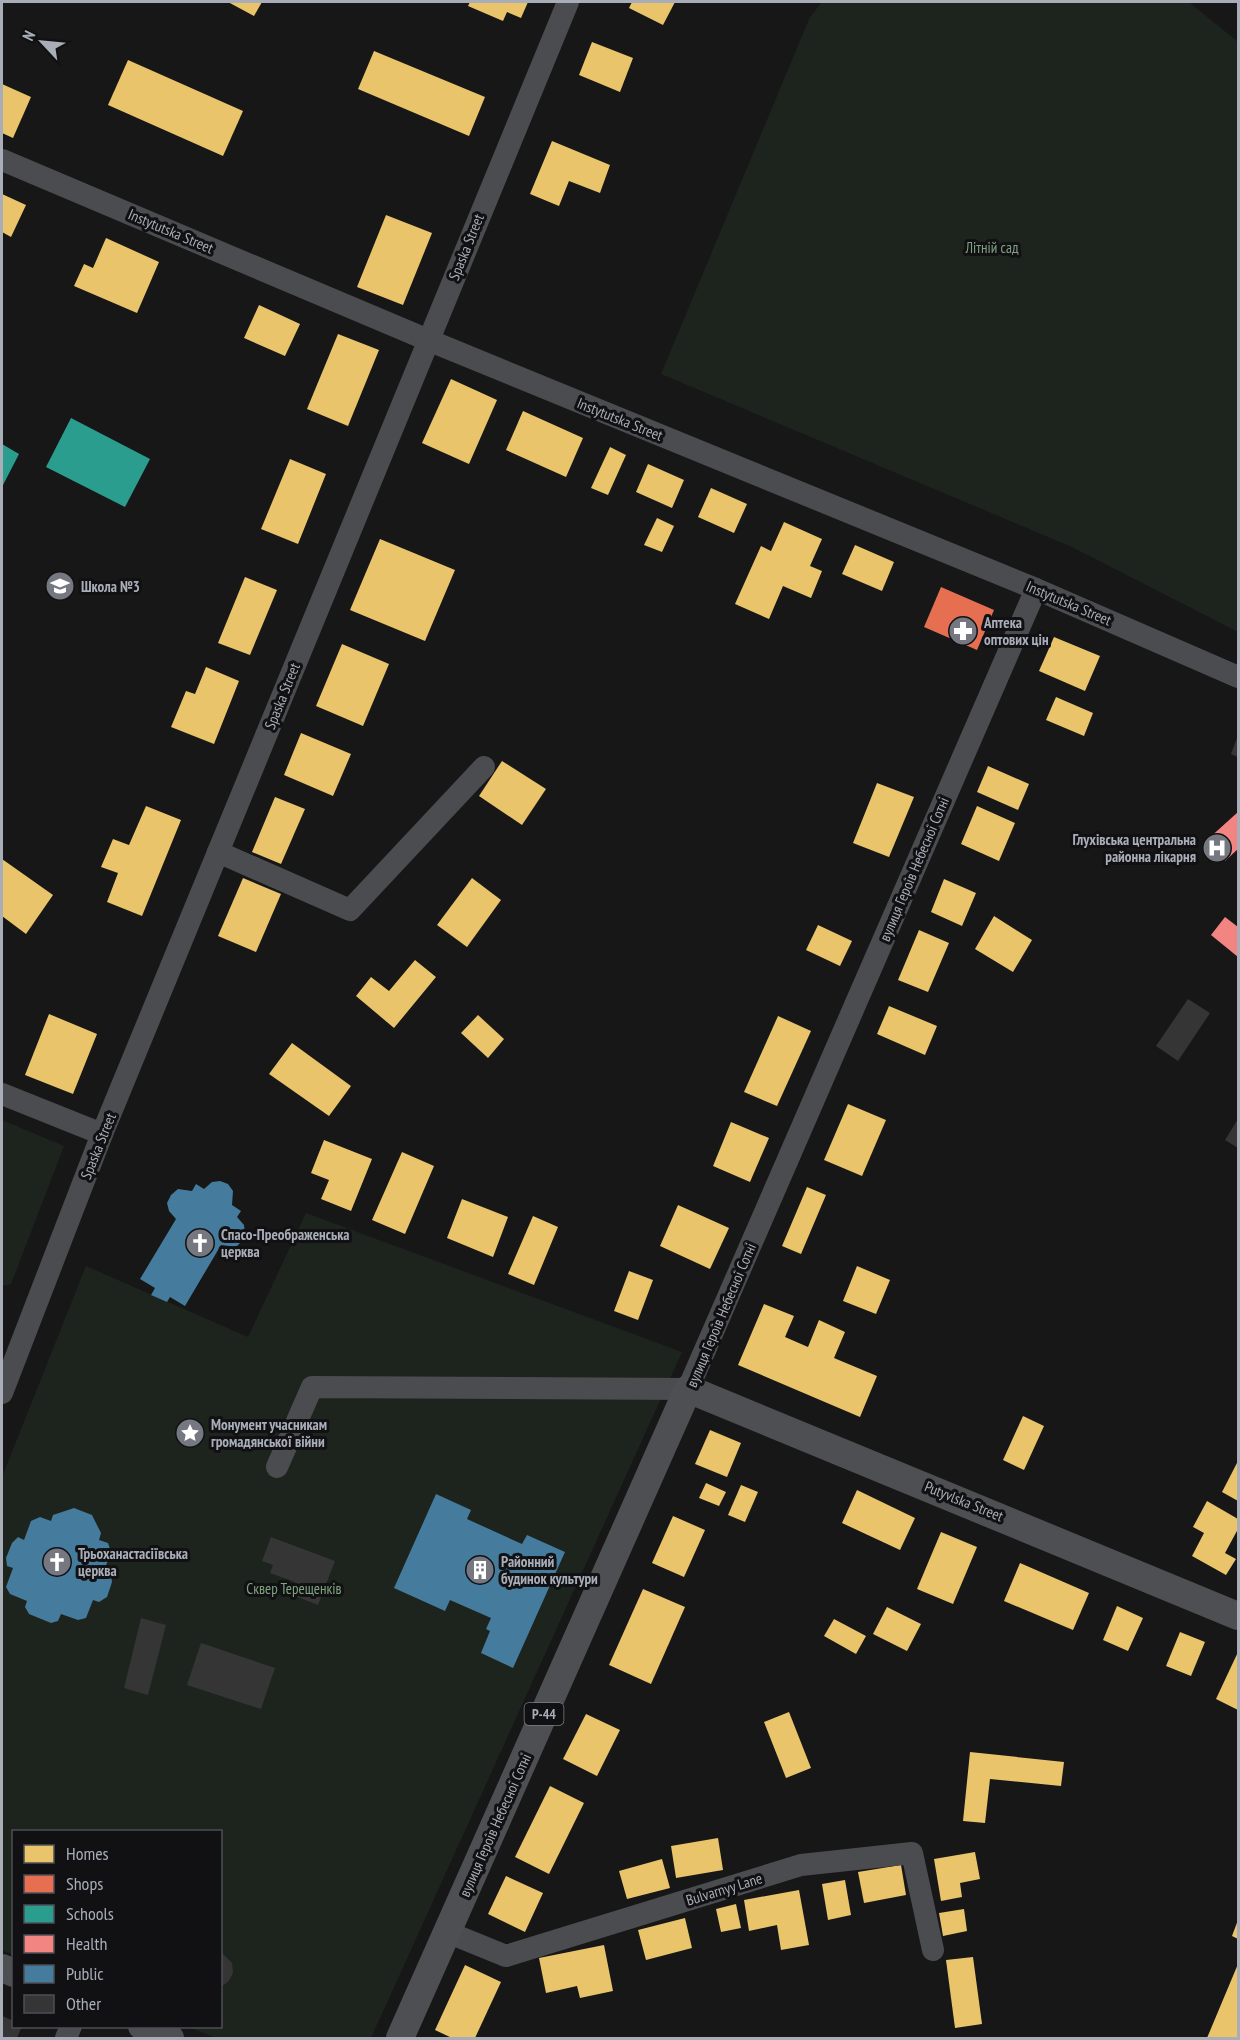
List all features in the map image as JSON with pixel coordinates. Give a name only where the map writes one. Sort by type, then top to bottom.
[{"type":"main road","name":"Putyvlska Street","points":[[688,1389],[1239,1616]]},
{"type":"main road","name":"вулиця Героїв Небесної Сотні","points":[[400,2038],[688,1389]]},
{"type":"main road","points":[[147,2028],[170,2038]]},
{"type":"street","name":"Spaska Street","points":[[2,1393],[9,1348],[102,1134],[568,2]]},
{"type":"street","name":"Instytutska Street","points":[[2,159],[428,340],[1036,589],[1239,677]]},
{"type":"street","name":"вулиця Героїв Небесної Сотні","points":[[688,1389],[1036,589]]},
{"type":"street","points":[[218,852],[350,910],[484,767]]},
{"type":"street","points":[[2,1094],[102,1134]]},
{"type":"street","points":[[277,1467],[312,1387],[688,1389]]},
{"type":"street","name":"Bulvarnyy Lane","points":[[447,1932],[506,1956],[801,1865],[912,1853],[933,1950]]},
{"type":"green space","name":"Літній сад","points":[[822,2],[1189,2],[1238,42],[1238,632],[1072,547],[661,374],[810,17]]},
{"type":"green space","points":[[2,1120],[64,1146],[11,1284],[2,1286]]},
{"type":"green space","name":"Сквер Терещенків","points":[[306,1213],[682,1352],[371,2038],[217,2038],[191,2028],[222,2028],[222,1830],[12,1830],[12,1955],[2,1950],[2,1477],[86,1266],[248,1337]]},
{"type":"building: Homes","points":[[228,2],[262,2],[254,16]]},
{"type":"building: Homes","points":[[470,2],[528,2],[521,18],[507,12],[503,21],[468,6]]},
{"type":"building: Homes","points":[[632,2],[675,2],[663,25],[629,8]]},
{"type":"building: Homes","points":[[592,42],[633,58],[620,92],[579,75]]},
{"type":"building: Homes","points":[[374,51],[485,97],[469,136],[358,89]]},
{"type":"building: Homes","points":[[128,60],[243,111],[223,156],[108,105]]},
{"type":"building: Homes","points":[[2,84],[31,97],[13,138],[2,133]]},
{"type":"building: Homes","points":[[552,141],[610,165],[600,193],[569,181],[559,206],[530,194]]},
{"type":"building: Homes","points":[[2,194],[26,205],[11,237],[2,232]]},
{"type":"building: Homes","points":[[386,215],[432,233],[403,305],[357,287]]},
{"type":"building: Homes","points":[[106,238],[159,262],[137,313],[74,286],[84,264],[93,268]]},
{"type":"building: Homes","points":[[259,305],[300,324],[285,356],[244,338]]},
{"type":"building: Homes","points":[[338,334],[379,350],[348,426],[307,409]]},
{"type":"building: Homes","points":[[451,379],[497,400],[469,464],[422,443]]},
{"type":"building: Homes","points":[[523,411],[583,438],[566,477],[506,450]]},
{"type":"building: Homes","points":[[610,447],[626,455],[608,495],[591,488]]},
{"type":"building: Homes","points":[[290,459],[326,474],[298,544],[261,529]]},
{"type":"building: Homes","points":[[648,464],[684,480],[672,508],[636,492]]},
{"type":"building: Homes","points":[[711,488],[747,504],[734,533],[698,517]]},
{"type":"building: Homes","points":[[657,518],[674,526],[662,552],[644,545]]},
{"type":"building: Homes","points":[[784,522],[822,539],[810,566],[822,571],[811,598],[783,586],[769,619],[735,604],[761,546],[771,551]]},
{"type":"building: Homes","points":[[380,539],[455,570],[425,641],[350,610]]},
{"type":"building: Homes","points":[[855,545],[894,562],[882,591],[842,574]]},
{"type":"building: Homes","points":[[245,577],[277,590],[250,655],[218,643]]},
{"type":"building: Homes","points":[[1054,637],[1100,656],[1085,691],[1039,671]]},
{"type":"building: Homes","points":[[342,644],[389,664],[363,726],[316,706]]},
{"type":"building: Homes","points":[[206,667],[239,681],[214,744],[171,727],[186,691],[195,694]]},
{"type":"building: Homes","points":[[1056,697],[1093,713],[1084,736],[1046,720]]},
{"type":"building: Homes","points":[[301,733],[351,754],[333,796],[284,775]]},
{"type":"building: Homes","points":[[502,761],[546,789],[522,825],[479,796]]},
{"type":"building: Homes","points":[[988,766],[1029,784],[1018,810],[977,792]]},
{"type":"building: Homes","points":[[877,783],[914,797],[889,857],[853,843]]},
{"type":"building: Homes","points":[[275,797],[305,809],[281,864],[252,852]]},
{"type":"building: Homes","points":[[146,806],[181,820],[142,916],[107,902],[118,873],[101,867],[113,839],[129,845]]},
{"type":"building: Homes","points":[[977,806],[1015,823],[999,861],[961,844]]},
{"type":"building: Homes","points":[[2,859],[53,895],[26,934],[2,916]]},
{"type":"building: Homes","points":[[243,878],[281,894],[256,952],[218,936]]},
{"type":"building: Homes","points":[[472,878],[501,900],[467,947],[437,925]]},
{"type":"building: Homes","points":[[944,879],[976,893],[962,926],[931,912]]},
{"type":"building: Homes","points":[[994,916],[1032,940],[1013,972],[975,949]]},
{"type":"building: Homes","points":[[818,925],[852,941],[840,966],[806,950]]},
{"type":"building: Homes","points":[[919,930],[949,943],[928,992],[898,980]]},
{"type":"building: Homes","points":[[415,960],[436,977],[394,1028],[356,996],[371,977],[389,991]]},
{"type":"building: Homes","points":[[889,1006],[937,1026],[925,1055],[877,1034]]},
{"type":"building: Homes","points":[[49,1014],[97,1034],[73,1094],[25,1075]]},
{"type":"building: Homes","points":[[478,1015],[504,1039],[488,1058],[461,1033]]},
{"type":"building: Homes","points":[[778,1016],[811,1031],[777,1106],[744,1092]]},
{"type":"building: Homes","points":[[292,1043],[351,1086],[329,1116],[269,1074]]},
{"type":"building: Homes","points":[[848,1104],[886,1120],[862,1176],[824,1160]]},
{"type":"building: Homes","points":[[731,1122],[769,1138],[750,1182],[713,1166]]},
{"type":"building: Homes","points":[[324,1140],[372,1159],[351,1211],[321,1199],[329,1180],[311,1173]]},
{"type":"building: Homes","points":[[402,1152],[434,1166],[405,1234],[372,1220]]},
{"type":"building: Homes","points":[[807,1187],[826,1195],[801,1254],[782,1246]]},
{"type":"building: Homes","points":[[462,1199],[508,1217],[493,1257],[447,1238]]},
{"type":"building: Homes","points":[[678,1205],[729,1228],[710,1269],[660,1246]]},
{"type":"building: Homes","points":[[533,1216],[558,1227],[534,1285],[508,1274]]},
{"type":"building: Homes","points":[[857,1266],[890,1280],[876,1314],[843,1301]]},
{"type":"building: Homes","points":[[629,1271],[653,1280],[638,1320],[614,1311]]},
{"type":"building: Homes","points":[[764,1304],[794,1316],[785,1337],[808,1347],[819,1320],[845,1332],[834,1358],[877,1376],[860,1417],[738,1365]]},
{"type":"building: Homes","points":[[1023,1416],[1044,1426],[1024,1470],[1003,1460]]},
{"type":"building: Homes","points":[[710,1430],[741,1443],[727,1477],[695,1464]]},
{"type":"building: Homes","points":[[1238,1461],[1238,1501],[1222,1492]]},
{"type":"building: Homes","points":[[706,1483],[726,1492],[719,1506],[699,1498]]},
{"type":"building: Homes","points":[[741,1485],[758,1492],[745,1522],[728,1515]]},
{"type":"building: Homes","points":[[857,1490],[915,1518],[900,1550],[842,1523]]},
{"type":"building: Homes","points":[[1207,1501],[1238,1519],[1238,1529],[1225,1553],[1236,1559],[1226,1575],[1192,1556],[1204,1533],[1193,1527]]},
{"type":"building: Homes","points":[[673,1516],[705,1530],[684,1577],[652,1563]]},
{"type":"building: Homes","points":[[941,1532],[977,1547],[953,1604],[917,1589]]},
{"type":"building: Homes","points":[[1020,1563],[1089,1593],[1073,1630],[1004,1601]]},
{"type":"building: Homes","points":[[643,1589],[685,1607],[651,1684],[609,1665]]},
{"type":"building: Homes","points":[[1117,1606],[1143,1618],[1128,1651],[1103,1640]]},
{"type":"building: Homes","points":[[887,1607],[921,1624],[907,1651],[873,1634]]},
{"type":"building: Homes","points":[[834,1619],[866,1636],[856,1654],[824,1636]]},
{"type":"building: Homes","points":[[1180,1632],[1205,1642],[1191,1676],[1166,1666]]},
{"type":"building: Homes","points":[[1238,1652],[1238,1710],[1216,1699]]},
{"type":"building: Homes","points":[[789,1712],[811,1768],[786,1778],[764,1722]]},
{"type":"building: Homes","points":[[586,1714],[620,1730],[597,1776],[563,1759]]},
{"type":"building: Homes","points":[[970,1752],[1064,1762],[1061,1786],[990,1779],[985,1823],[963,1821]]},
{"type":"building: Homes","points":[[550,1786],[584,1803],[549,1874],[515,1857]]},
{"type":"building: Homes","points":[[718,1838],[723,1870],[676,1878],[671,1846]]},
{"type":"building: Homes","points":[[975,1852],[980,1879],[960,1883],[962,1897],[941,1901],[934,1859]]},
{"type":"building: Homes","points":[[662,1859],[670,1888],[627,1899],[619,1871]]},
{"type":"building: Homes","points":[[901,1865],[906,1895],[864,1903],[858,1872]]},
{"type":"building: Homes","points":[[506,1876],[543,1893],[525,1932],[488,1914]]},
{"type":"building: Homes","points":[[845,1880],[851,1915],[828,1920],[822,1884]]},
{"type":"building: Homes","points":[[799,1890],[809,1945],[781,1950],[777,1925],[749,1931],[744,1900]]},
{"type":"building: Homes","points":[[736,1904],[741,1928],[721,1932],[716,1909]]},
{"type":"building: Homes","points":[[964,1909],[967,1931],[943,1936],[939,1913]]},
{"type":"building: Homes","points":[[685,1918],[692,1948],[646,1960],[638,1930]]},
{"type":"building: Homes","points":[[1238,1920],[1238,1939],[1232,1936]]},
{"type":"building: Homes","points":[[604,1945],[613,1991],[580,1998],[577,1986],[546,1993],[539,1958]]},
{"type":"building: Homes","points":[[973,1957],[982,2024],[955,2028],[946,1960]]},
{"type":"building: Homes","points":[[1238,1964],[1238,2038],[1207,2038]]},
{"type":"building: Homes","points":[[465,1965],[501,1982],[475,2038],[452,2038],[435,2030]]},
{"type":"building: Shops","points":[[941,587],[994,610],[977,650],[924,627]]},
{"type":"building: Schools","points":[[71,418],[150,459],[125,507],[46,467]]},
{"type":"building: Schools","points":[[2,444],[19,454],[2,487]]},
{"type":"building: Health","points":[[1238,812],[1238,849],[1225,861],[1207,840]]},
{"type":"building: Health","points":[[1225,917],[1238,927],[1238,957],[1211,935]]},
{"type":"building: Public","name":"Спасо-Преображенська церква","points":[[220,1181],[228,1184],[233,1191],[232,1205],[241,1211],[237,1217],[244,1225],[245,1234],[242,1241],[236,1247],[221,1245],[185,1306],[170,1297],[167,1302],[151,1295],[155,1288],[140,1279],[176,1219],[169,1211],[167,1203],[171,1195],[178,1189],[192,1191],[196,1184],[204,1189],[212,1182]]},
{"type":"building: Public","name":"Районний будинок культури","points":[[436,1494],[471,1510],[467,1519],[522,1544],[527,1535],[565,1552],[513,1668],[481,1653],[490,1631],[486,1629],[491,1618],[450,1600],[445,1611],[394,1588]]},
{"type":"building: Public","name":"Трьоханастасіївська церква","points":[[74,1508],[92,1515],[101,1533],[99,1540],[108,1543],[111,1552],[104,1571],[111,1574],[112,1582],[107,1597],[99,1602],[93,1600],[86,1618],[78,1620],[61,1614],[58,1621],[51,1623],[29,1614],[25,1607],[27,1601],[10,1594],[6,1587],[13,1568],[7,1566],[6,1558],[12,1543],[18,1537],[24,1540],[31,1521],[40,1517],[51,1521],[53,1515]]},
{"type":"building: Other","points":[[1238,735],[1238,757],[1231,754]]},
{"type":"building: Other","points":[[1188,999],[1210,1013],[1178,1061],[1156,1046]]},
{"type":"building: Other","points":[[1238,1119],[1238,1148],[1225,1140]]},
{"type":"building: Other","points":[[271,1537],[335,1561],[318,1605],[290,1594],[295,1582],[270,1573],[273,1565],[262,1561]]},
{"type":"building: Other","points":[[141,1618],[166,1625],[148,1695],[124,1688]]},
{"type":"building: Other","points":[[201,1643],[275,1668],[261,1709],[187,1685]]},
{"type":"building: Other","points":[[222,1953],[232,1963],[233,1973],[228,1982],[222,1986]]},
{"type":"building: Other","points":[[2,2016],[12,2020],[12,2028],[21,2028],[17,2038],[2,2038]]},
{"type":"place","name":"Школа №3","points":[[60,586]]},
{"type":"place","name":"Аптека оптових цін","points":[[963,631]]},
{"type":"place","name":"Глухівська центральна районна лікарня","points":[[1217,848]]},
{"type":"place","name":"Спасо-Преображенська церква","points":[[200,1243]]},
{"type":"place","name":"Монумент учасникам громадянської війни","points":[[190,1433]]},
{"type":"place","name":"Трьоханастасіївська церква","points":[[57,1562]]},
{"type":"place","name":"Районний будинок культури","points":[[480,1570]]}]
